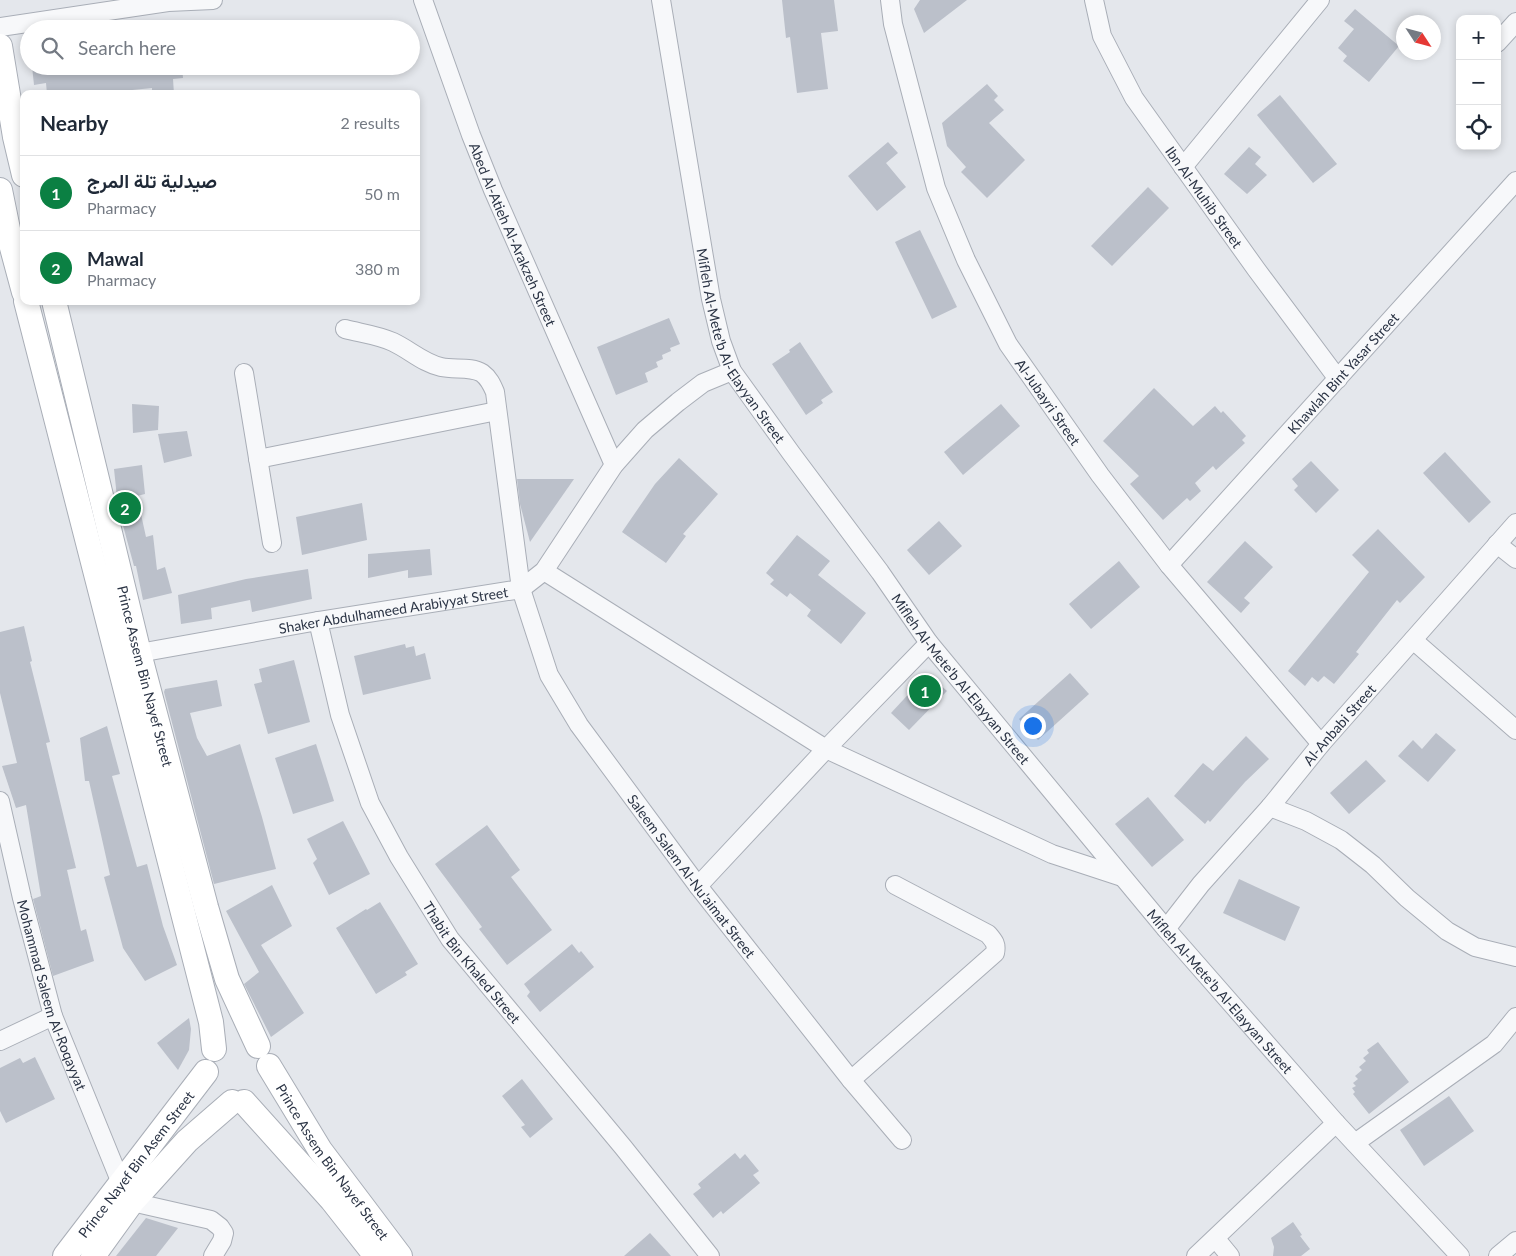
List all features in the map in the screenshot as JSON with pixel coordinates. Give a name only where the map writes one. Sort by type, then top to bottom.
[{"type":"main road","points":[[0,46],[20,158]]},
{"type":"main road","points":[[0,190],[20,277]]},
{"type":"main road","name":"Prince Assem Bin Nayef Street","points":[[27,305],[211,1022],[214,1049]]},
{"type":"main road","name":"Prince Assem Bin Nayef Street","points":[[55,305],[138,652],[227,979],[252,1043]]},
{"type":"main road","points":[[239,1039],[252,1043],[265,1055],[269,1066],[265,1086],[256,1096],[238,1102],[222,1098],[214,1092],[208,1083],[206,1072],[209,1056],[214,1049],[226,1041],[239,1039]]},
{"type":"main road","name":"Prince Assem Bin Nayef Street","points":[[269,1066],[320,1150],[400,1256]]},
{"type":"main road","name":"Prince Nayef Bin Asem Street","points":[[93,1256],[126,1192],[206,1072]]},
{"type":"main road","name":"Prince Assem Bin Nayef Street","points":[[238,1102],[326,1193],[376,1256]]},
{"type":"main road","name":"Prince Nayef Bin Asem Street","points":[[65,1256],[126,1192],[187,1140],[238,1102]]},
{"type":"street","points":[[47,20],[168,2],[213,0]]},
{"type":"street","name":"Abed Al-Atieh Al-Arakzeh Street","points":[[423,0],[482,163],[614,465]]},
{"type":"street","name":"Mifleh Al-Mete'b Al-Elayyan Street","points":[[661,0],[711,299],[720,341],[732,371],[880,572],[929,644],[1166,929],[1336,1124],[1460,1256]]},
{"type":"street","name":"Al-Jubayri Street","points":[[890,0],[893,24],[936,188],[966,260],[1008,344],[1100,475],[1169,565],[1321,744]]},
{"type":"street","name":"Ibn Al-Muhib Street","points":[[1094,0],[1102,36],[1134,98],[1256,269],[1338,379]]},
{"type":"street","points":[[1183,166],[1320,0]]},
{"type":"street","points":[[1501,38],[1516,22]]},
{"type":"street","points":[[0,27],[20,24]]},
{"type":"street","name":"Khawlah Bint Yasar Street","points":[[1169,565],[1516,181]]},
{"type":"street","name":"Saleem Salem Al-Nu'aimat Street","points":[[345,329],[390,341],[403,347],[424,362],[448,369],[473,370],[481,372],[488,378],[492,384],[497,411],[521,589],[549,675],[579,726],[698,886],[851,1080],[902,1140]]},
{"type":"street","name":"Shaker Abdulhameed Arabiyyat Street","points":[[138,652],[521,589],[544,571],[614,465],[645,430],[703,383],[732,371]]},
{"type":"street","points":[[244,373],[272,543]]},
{"type":"street","points":[[258,459],[497,411]]},
{"type":"street","name":"Al-Anbabi Street","points":[[1166,929],[1201,884],[1270,807],[1321,744],[1516,523]]},
{"type":"street","points":[[1497,544],[1516,559]]},
{"type":"street","points":[[544,571],[826,749],[1052,854],[1122,878]]},
{"type":"street","name":"Thabit Bin Khaled Street","points":[[318,621],[340,715],[370,803],[399,857],[450,938],[623,1147],[710,1256]]},
{"type":"street","points":[[1413,640],[1516,730]]},
{"type":"street","points":[[698,886],[826,749],[929,644]]},
{"type":"street","name":"Mohammad Saleem Al-Roqayyat","points":[[0,802],[22,898],[53,1016],[126,1192]]},
{"type":"street","points":[[1270,807],[1306,821],[1341,840],[1373,865],[1407,898],[1447,930],[1475,947],[1516,957]]},
{"type":"street","points":[[851,1080],[995,953],[996,946],[994,940],[988,934],[895,885]]},
{"type":"street","points":[[0,1041],[53,1016]]},
{"type":"street","points":[[1355,1143],[1494,1044],[1516,1017]]},
{"type":"street","points":[[1196,1256],[1336,1124]]},
{"type":"street","points":[[126,1192],[211,1220],[224,1233],[222,1242],[213,1256]]},
{"type":"street","points":[[1216,1239],[1230,1256]]},
{"type":"street","points":[[1498,1256],[1516,1241]]},
{"type":"building","points":[[782,0],[834,0],[838,31],[821,33],[828,89],[797,93],[790,37],[786,38]]},
{"type":"building","points":[[920,0],[967,0],[924,33],[914,9]]},
{"type":"building","points":[[1355,9],[1396,43],[1396,50],[1369,82],[1343,61],[1347,56],[1338,48],[1354,29],[1344,21]]},
{"type":"building","points":[[33,75],[183,75],[183,78],[173,79],[174,90],[152,90],[152,88],[132,90],[47,90],[46,83],[34,85]]},
{"type":"building","points":[[987,84],[998,96],[994,100],[1004,110],[989,123],[1025,160],[987,198],[961,172],[966,167],[947,146],[942,123]]},
{"type":"building","points":[[1280,95],[1337,164],[1313,183],[1257,115]]},
{"type":"building","points":[[888,142],[898,153],[886,163],[906,187],[877,211],[848,176]]},
{"type":"building","points":[[1249,147],[1261,157],[1255,164],[1267,175],[1247,194],[1224,174]]},
{"type":"building","points":[[1148,187],[1169,208],[1112,266],[1091,246]]},
{"type":"building","points":[[920,230],[957,307],[932,319],[895,242]]},
{"type":"building","points":[[669,318],[680,344],[670,348],[671,351],[662,355],[663,359],[656,362],[658,367],[645,373],[648,382],[616,395],[597,347]]},
{"type":"building","points":[[800,342],[833,392],[821,400],[823,403],[806,415],[772,364],[790,352],[789,350]]},
{"type":"building","points":[[1154,388],[1193,426],[1215,406],[1221,413],[1223,411],[1246,436],[1242,440],[1245,443],[1216,470],[1213,466],[1195,483],[1201,491],[1190,501],[1187,498],[1163,520],[1130,484],[1139,476],[1103,441]]},
{"type":"building","points":[[132,404],[159,406],[158,430],[133,433]]},
{"type":"building","points":[[1001,404],[1020,426],[963,475],[944,452]]},
{"type":"building","points":[[187,431],[192,456],[164,463],[158,434]]},
{"type":"building","points":[[1445,452],[1491,502],[1469,523],[1423,473]]},
{"type":"building","points":[[679,458],[718,494],[683,534],[686,536],[666,563],[622,532],[655,484]]},
{"type":"building","points":[[1311,461],[1339,490],[1316,513],[1294,490],[1298,486],[1292,479]]},
{"type":"building","points":[[142,465],[145,494],[137,496],[146,537],[153,535],[157,570],[165,567],[172,593],[143,600],[136,566],[134,566],[118,507],[114,469]]},
{"type":"building","points":[[517,479],[574,479],[530,542],[520,504]]},
{"type":"building","points":[[362,503],[367,540],[302,555],[296,517]]},
{"type":"building","points":[[939,521],[962,546],[929,575],[907,550]]},
{"type":"building","points":[[1378,529],[1425,577],[1400,603],[1397,600],[1356,652],[1359,654],[1334,684],[1324,676],[1318,682],[1312,677],[1305,686],[1288,671],[1369,572],[1352,555]]},
{"type":"building","points":[[797,535],[830,561],[818,575],[866,613],[841,644],[807,616],[811,610],[790,593],[787,597],[770,584],[774,580],[766,573]]},
{"type":"building","points":[[1245,541],[1273,567],[1244,598],[1250,603],[1241,613],[1207,582]]},
{"type":"building","points":[[430,549],[432,575],[408,578],[408,570],[368,578],[368,554]]},
{"type":"building","points":[[1119,561],[1140,587],[1091,629],[1069,604]]},
{"type":"building","points":[[308,569],[312,599],[252,612],[250,600],[211,608],[212,619],[181,624],[178,595],[246,579]]},
{"type":"building","points":[[24,626],[32,661],[30,662],[50,742],[46,743],[76,868],[67,870],[81,931],[86,929],[94,961],[53,976],[33,899],[41,896],[26,805],[16,808],[2,766],[17,763],[0,693],[0,632]]},
{"type":"building","points":[[405,644],[406,648],[414,646],[416,656],[425,653],[431,679],[363,695],[354,656]]},
{"type":"building","points":[[294,660],[310,722],[268,734],[254,684],[262,682],[259,669]]},
{"type":"building","points":[[1070,673],[1089,694],[1038,740],[1019,719]]},
{"type":"building","points":[[217,680],[222,706],[190,713],[197,738],[207,756],[240,744],[276,869],[214,884],[164,692],[165,689]]},
{"type":"building","points":[[926,680],[937,682],[947,691],[909,730],[891,713],[916,686]]},
{"type":"building","points":[[107,726],[120,774],[112,776],[137,867],[147,864],[163,926],[177,965],[145,981],[123,948],[104,877],[110,875],[89,781],[85,781],[80,738]]},
{"type":"building","points":[[1436,733],[1456,750],[1428,782],[1398,756],[1413,740],[1422,749]]},
{"type":"building","points":[[1246,736],[1269,759],[1245,782],[1210,822],[1208,820],[1205,824],[1174,796],[1203,763],[1213,771]]},
{"type":"building","points":[[316,744],[334,801],[293,814],[275,758]]},
{"type":"building","points":[[1366,760],[1386,781],[1349,814],[1330,793]]},
{"type":"building","points":[[1148,797],[1184,840],[1152,867],[1115,824]]},
{"type":"building","points":[[343,821],[370,874],[329,895],[313,863],[317,859],[307,839]]},
{"type":"building","points":[[487,825],[520,870],[511,877],[552,930],[507,965],[479,929],[482,927],[435,864]]},
{"type":"building","points":[[1239,879],[1300,907],[1285,941],[1223,913]]},
{"type":"building","points":[[272,885],[292,926],[261,945],[304,1013],[271,1037],[244,984],[259,972],[226,911]]},
{"type":"building","points":[[380,902],[418,964],[405,972],[407,975],[376,994],[336,928]]},
{"type":"building","points":[[572,944],[579,953],[581,951],[594,967],[540,1012],[527,996],[530,992],[524,984]]},
{"type":"building","points":[[189,1018],[191,1029],[189,1050],[178,1070],[157,1043]]},
{"type":"building","points":[[1378,1042],[1409,1082],[1369,1114],[1353,1094],[1355,1092],[1352,1088],[1356,1086],[1353,1083],[1358,1079],[1355,1076],[1362,1070],[1359,1067],[1366,1061],[1363,1058],[1369,1053],[1367,1050]]},
{"type":"building","points":[[35,1057],[55,1099],[6,1123],[0,1111],[0,1068],[20,1058],[23,1063]]},
{"type":"building","points":[[522,1079],[553,1119],[530,1138],[521,1127],[525,1125],[502,1096]]},
{"type":"building","points":[[1449,1096],[1474,1131],[1424,1166],[1400,1130]]},
{"type":"building","points":[[735,1153],[740,1159],[745,1154],[759,1171],[753,1175],[760,1183],[723,1214],[721,1211],[713,1218],[693,1194],[701,1188],[698,1184]]},
{"type":"building","points":[[146,1218],[178,1228],[156,1256],[116,1256]]},
{"type":"building","points":[[1293,1222],[1302,1235],[1300,1236],[1310,1249],[1301,1256],[1273,1256],[1274,1247],[1271,1238]]},
{"type":"building","points":[[650,1233],[671,1256],[624,1256]]},
{"type":"place","name":"Mawal","points":[[125,508]]},
{"type":"place","name":"صيدلية تلة المرج","points":[[925,691]]}]
